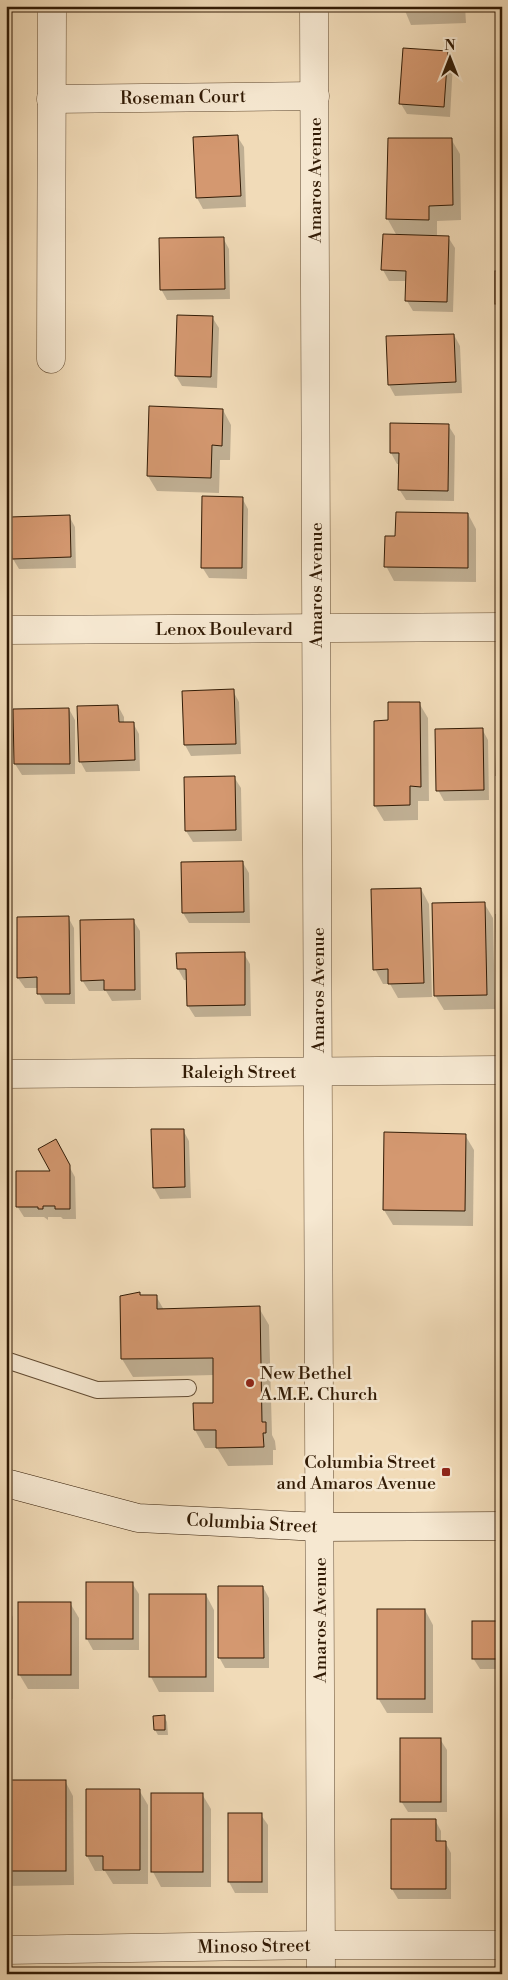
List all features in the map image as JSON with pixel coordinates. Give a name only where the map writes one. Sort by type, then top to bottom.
[{"type":"street","points":[[51,359],[52,6]]},
{"type":"street","name":"Amaros Avenue","points":[[314,6],[321,1974]]},
{"type":"street","name":"Roseman Court","points":[[52,99],[315,96]]},
{"type":"street","name":"Lenox Boulevard","points":[[6,630],[502,627]]},
{"type":"street","name":"Raleigh Street","points":[[6,1074],[502,1070]]},
{"type":"street","name":"Columbia Street","points":[[6,1483],[138,1518],[320,1527],[502,1526]]},
{"type":"street","name":"Minoso Street","points":[[6,1950],[321,1945],[502,1945]]},
{"type":"lane","points":[[6,1360],[97,1390],[188,1388]]},
{"type":"building","points":[[401,6],[458,6],[458,9],[401,10]]},
{"type":"building","points":[[403,48],[448,51],[444,107],[399,104]]},
{"type":"building","points":[[238,135],[241,196],[196,198],[193,137]]},
{"type":"building","points":[[388,138],[452,138],[453,205],[429,206],[429,220],[386,219]]},
{"type":"building","points":[[383,234],[449,236],[447,302],[405,301],[406,271],[381,270]]},
{"type":"building","points":[[224,237],[225,289],[160,290],[159,238]]},
{"type":"building","points":[[495,271],[502,271],[502,304],[495,304]]},
{"type":"building","points":[[177,315],[213,316],[211,377],[175,376]]},
{"type":"building","points":[[454,334],[456,382],[388,385],[386,336]]},
{"type":"building","points":[[149,406],[223,409],[222,446],[212,445],[211,478],[147,476]]},
{"type":"building","points":[[390,423],[449,424],[448,491],[398,490],[399,453],[390,453]]},
{"type":"building","points":[[202,496],[243,497],[242,568],[201,568]]},
{"type":"building","points":[[396,512],[468,513],[468,568],[384,567],[385,536],[395,536]]},
{"type":"building","points":[[70,515],[71,557],[12,559],[10,517]]},
{"type":"building","points":[[234,689],[236,744],[184,745],[182,691]]},
{"type":"building","points":[[388,702],[420,702],[421,787],[410,786],[410,805],[374,806],[374,721],[388,720]]},
{"type":"building","points":[[118,705],[119,722],[134,722],[135,760],[79,762],[77,706]]},
{"type":"building","points":[[69,708],[70,764],[14,764],[13,709]]},
{"type":"building","points":[[497,722],[502,722],[502,776],[496,776]]},
{"type":"building","points":[[483,728],[484,790],[436,791],[435,729]]},
{"type":"building","points":[[235,776],[236,830],[185,831],[184,777]]},
{"type":"building","points":[[243,861],[244,912],[182,913],[181,862]]},
{"type":"building","points":[[421,888],[424,983],[388,984],[388,969],[373,970],[371,889]]},
{"type":"building","points":[[485,902],[487,995],[434,996],[432,903]]},
{"type":"building","points":[[496,914],[502,914],[502,997],[497,997]]},
{"type":"building","points":[[69,916],[70,994],[37,994],[37,977],[17,978],[17,917]]},
{"type":"building","points":[[134,919],[135,990],[104,990],[104,980],[81,981],[80,920]]},
{"type":"building","points":[[245,952],[245,1005],[187,1006],[186,969],[177,969],[176,953]]},
{"type":"building","points":[[151,1129],[184,1129],[185,1187],[153,1188]]},
{"type":"building","points":[[384,1132],[466,1134],[465,1211],[383,1210]]},
{"type":"building","points":[[56,1139],[70,1165],[70,1209],[55,1209],[55,1206],[43,1206],[43,1209],[38,1209],[38,1207],[16,1207],[16,1171],[50,1171],[38,1149]]},
{"type":"building","points":[[140,1292],[140,1295],[157,1295],[157,1309],[260,1306],[262,1422],[266,1422],[266,1433],[263,1433],[264,1447],[216,1448],[216,1430],[194,1430],[193,1403],[213,1403],[213,1358],[121,1359],[120,1296]]},
{"type":"building","points":[[86,1582],[133,1582],[133,1639],[86,1639]]},
{"type":"building","points":[[218,1586],[263,1586],[264,1658],[218,1658]]},
{"type":"building","points":[[149,1594],[206,1594],[206,1677],[149,1677]]},
{"type":"building","points":[[18,1602],[71,1602],[71,1675],[18,1675]]},
{"type":"building","points":[[377,1609],[425,1609],[425,1699],[377,1699]]},
{"type":"building","points":[[472,1621],[502,1621],[502,1659],[472,1659]]},
{"type":"building","points":[[165,1715],[165,1730],[154,1730],[153,1716]]},
{"type":"building","points":[[400,1738],[441,1738],[441,1802],[400,1802]]},
{"type":"building","points":[[6,1780],[66,1780],[66,1871],[6,1871]]},
{"type":"building","points":[[86,1789],[140,1789],[140,1870],[103,1870],[103,1856],[86,1856]]},
{"type":"building","points":[[151,1793],[203,1793],[203,1872],[151,1872]]},
{"type":"building","points":[[228,1813],[262,1813],[262,1882],[228,1882]]},
{"type":"building","points":[[391,1819],[436,1819],[436,1841],[446,1841],[446,1889],[391,1889]]},
{"type":"place","name":"New Bethel A.M.E. Church","points":[[250,1383]]},
{"type":"place","name":"Columbia Street and Amaros Avenue","points":[[446,1472]]}]
